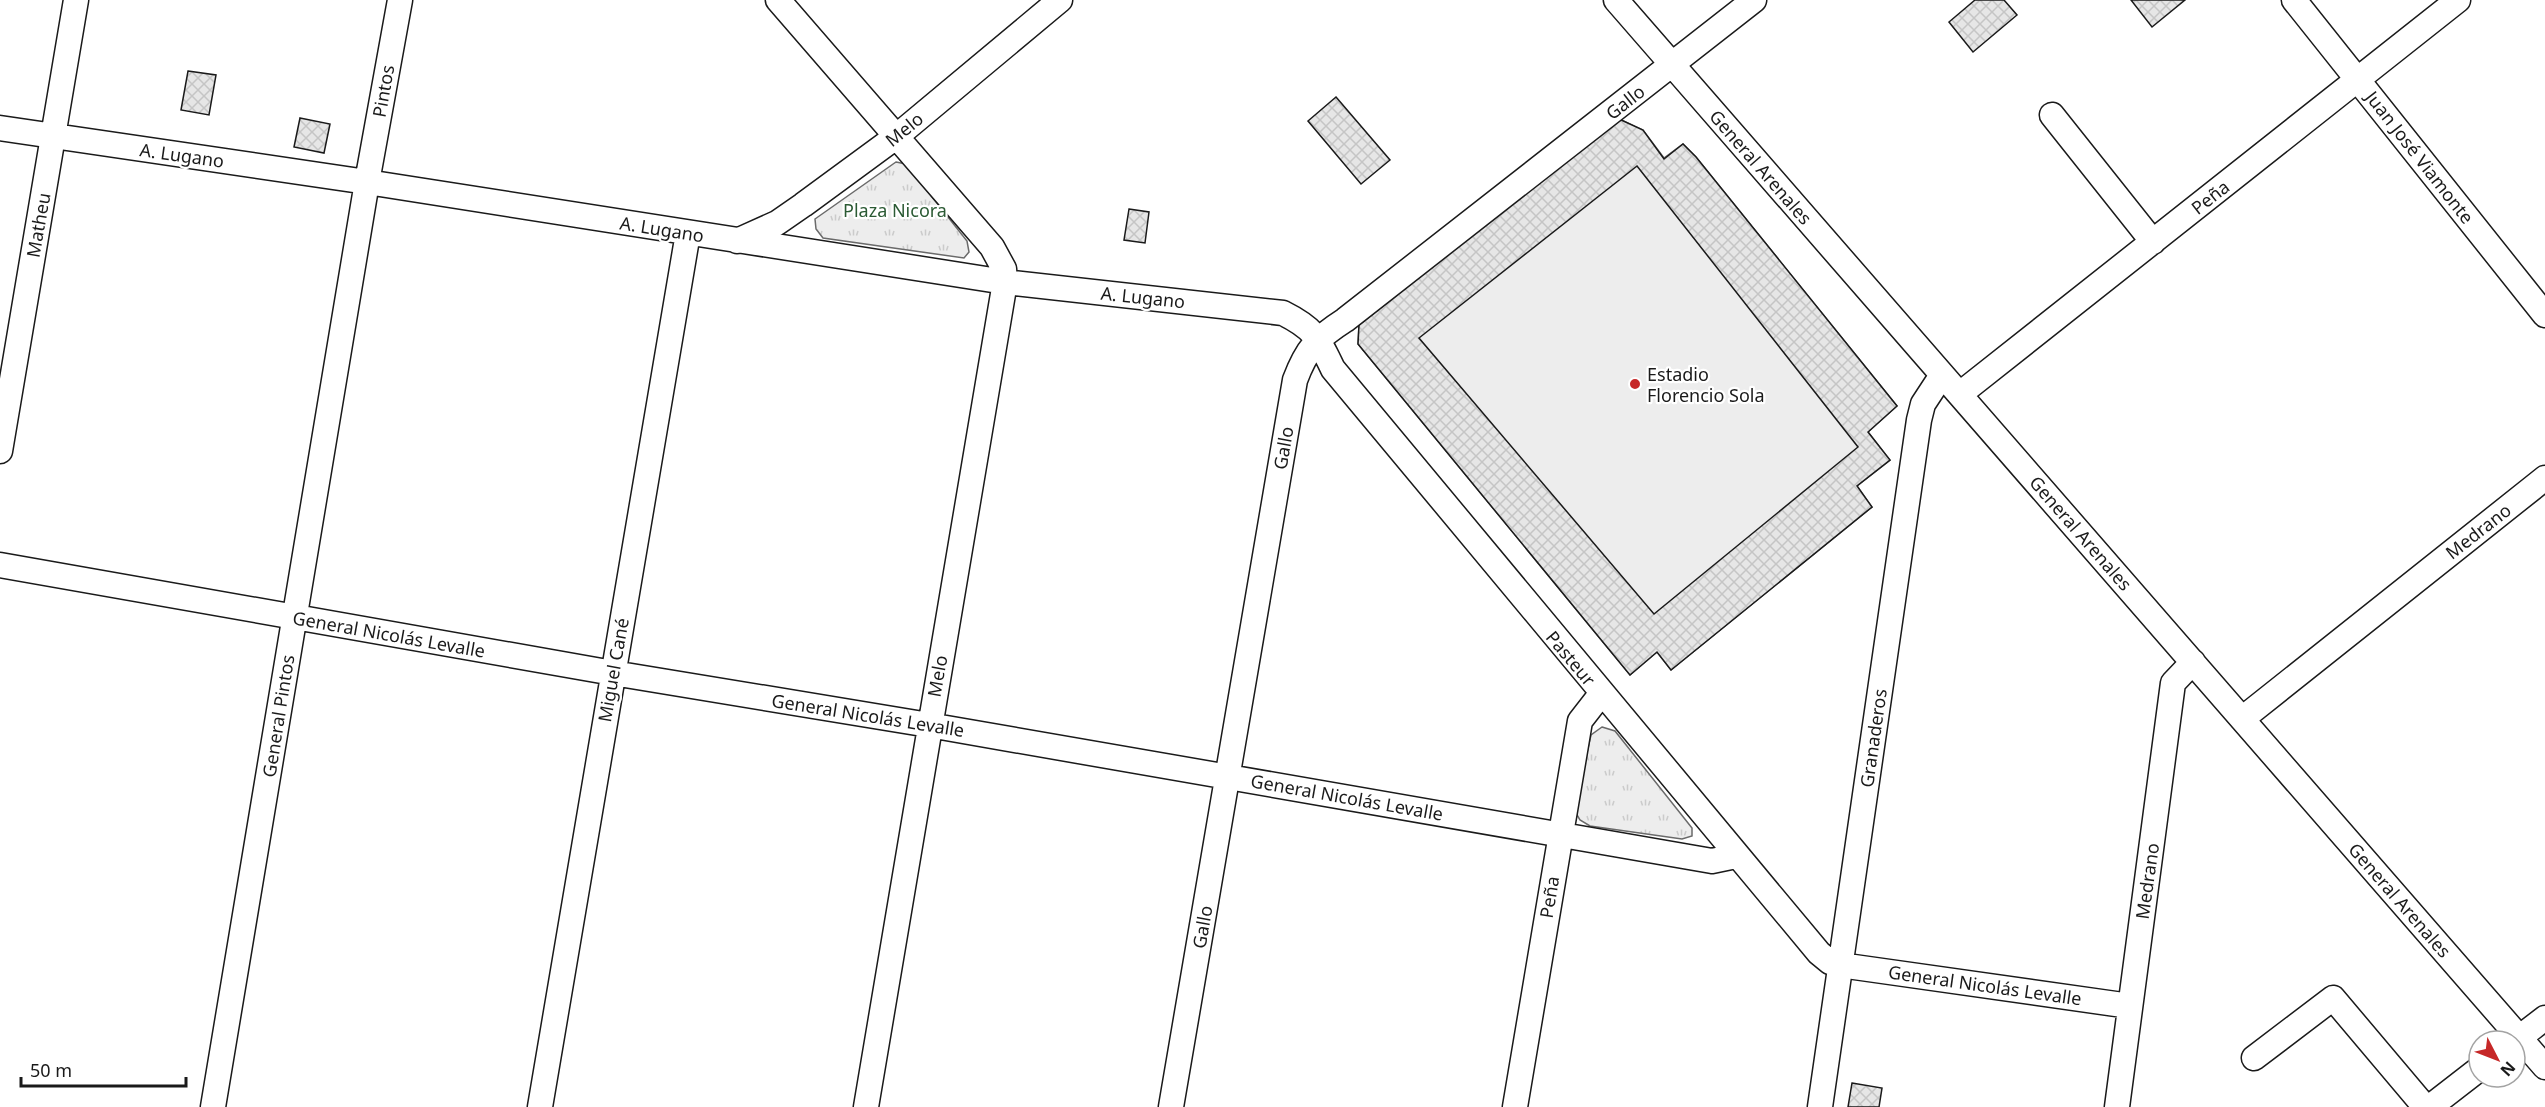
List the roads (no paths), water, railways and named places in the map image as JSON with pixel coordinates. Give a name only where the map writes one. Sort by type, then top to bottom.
[{"type":"street","name":"Matheu","points":[[0,451],[76,0]]},
{"type":"street","name":"Pintos","points":[[367,182],[400,0]]},
{"type":"street","points":[[778,0],[992,247],[1004,269],[1005,282]]},
{"type":"street","name":"Melo","points":[[737,241],[777,223],[897,136],[1060,0]]},
{"type":"street","name":"General Arenales","points":[[1616,0],[2193,662],[2508,1029]]},
{"type":"street","name":"Gallo","points":[[1171,1107],[1295,380],[1302,362],[1318,337],[1345,320],[1755,0]]},
{"type":"street","name":"Juan José Viamonte","points":[[2294,0],[2545,315]]},
{"type":"street","name":"Peña","points":[[1960,394],[2458,0]]},
{"type":"street","points":[[2052,115],[2152,242]]},
{"type":"street","name":"A. Lugano","points":[[0,128],[367,182],[1005,282],[1283,313],[1302,322],[1318,337]]},
{"type":"street","name":"General Pintos","points":[[213,1107],[367,182]]},
{"type":"street","name":"Miguel Cané","points":[[540,1107],[688,233]]},
{"type":"street","name":"Melo","points":[[866,1107],[928,724],[1005,282]]},
{"type":"street","name":"Pasteur","points":[[1318,337],[1333,369],[1600,694],[1819,953],[1830,962],[1840,965]]},
{"type":"street","name":"Granaderos","points":[[1820,1107],[1919,420],[1923,404],[1942,375]]},
{"type":"street","name":"Medrano","points":[[2242,719],[2545,478]]},
{"type":"street","name":"General Nicolás Levalle","points":[[0,565],[294,618],[928,724],[1712,861],[1736,856]]},
{"type":"street","name":"Medrano","points":[[2116,1107],[2173,683],[2193,662]]},
{"type":"street","name":"Peña","points":[[1515,1107],[1580,721],[1600,694]]},
{"type":"street","name":"General Nicolás Levalle","points":[[1840,965],[2130,1005]]},
{"type":"street","points":[[2254,1058],[2332,998],[2425,1107]]},
{"type":"street","points":[[2527,1032],[2545,1018]]},
{"type":"street","name":"General Arenales","points":[[2527,1049],[2545,1067]]},
{"type":"street","points":[[2430,1107],[2467,1078]]},
{"type":"place","name":"Estadio Florencio Sola","points":[[1635,384]]},
{"type":"park label","name":"Plaza Nicora","points":[[895,210]]}]
